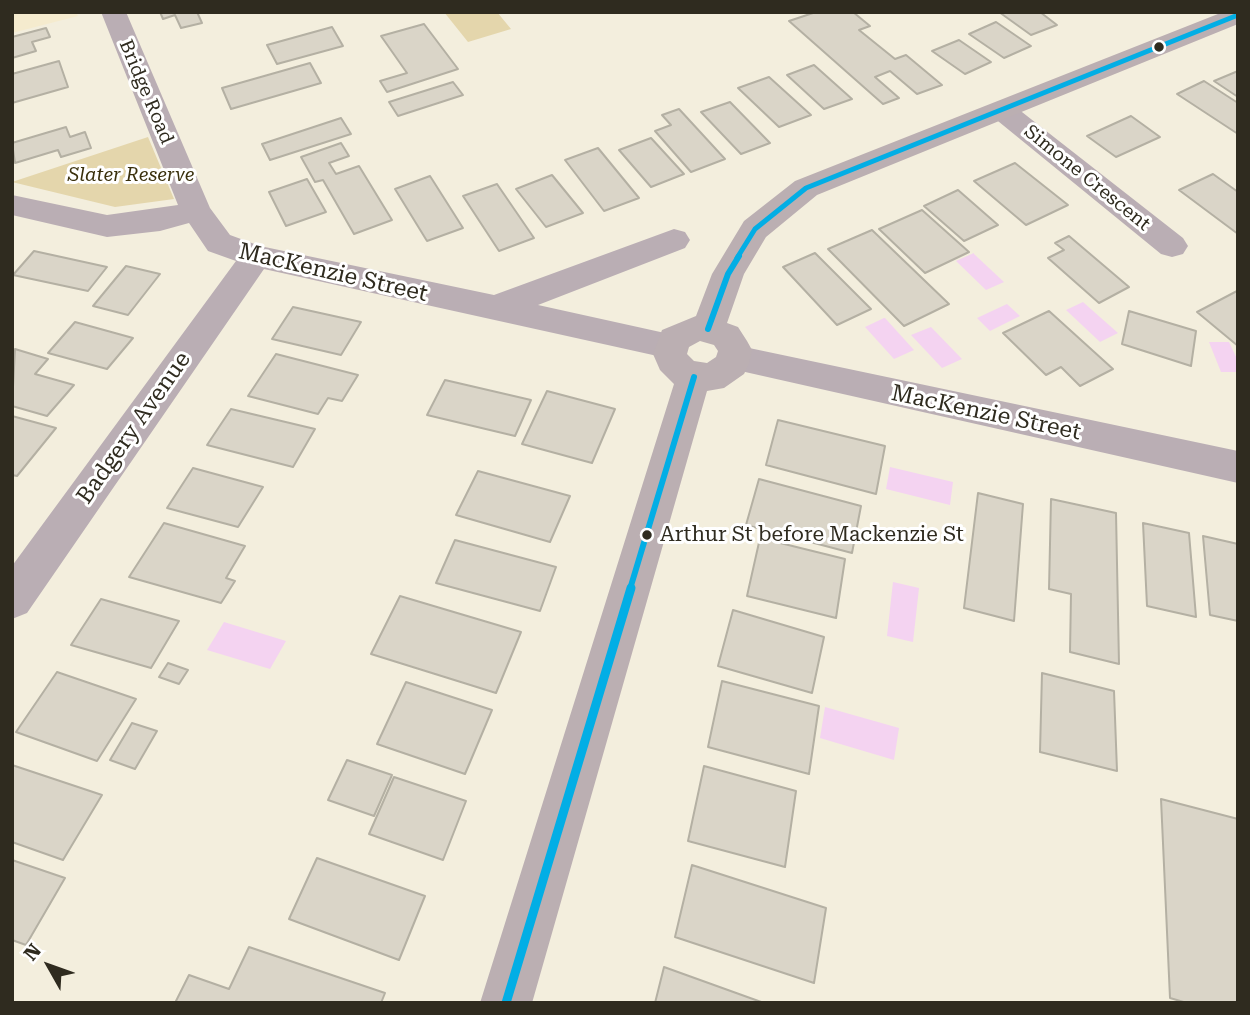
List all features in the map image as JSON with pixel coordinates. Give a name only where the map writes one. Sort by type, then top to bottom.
[{"type":"main road","points":[[708,329],[728,274],[755,229],[806,188],[1238,15]]},
{"type":"main road","points":[[506,1003],[682,362],[674,339],[689,330],[708,329],[726,337],[735,350],[734,358],[720,375],[682,362]]},
{"type":"street","name":"Bridge Road","points":[[113,12],[196,211]]},
{"type":"street","name":"Simone Crescent","points":[[1003,111],[1172,246]]},
{"type":"street","points":[[12,205],[107,226],[160,220],[196,211]]},
{"type":"street","name":"MacKenzie Street","points":[[196,211],[219,243],[256,256],[492,309],[682,362]]},
{"type":"street","points":[[492,309],[674,240]]},
{"type":"street","name":"Badgery Avenue","points":[[12,600],[256,256]]},
{"type":"street","name":"MacKenzie Street","points":[[734,358],[1238,467]]},
{"type":"shaded area","points":[[12,12],[76,12],[78,16],[12,33]]},
{"type":"shaded area","points":[[974,253],[1004,282],[986,290],[956,261]]},
{"type":"shaded area","points":[[1083,302],[1118,333],[1100,342],[1066,310]]},
{"type":"shaded area","points":[[1007,304],[1020,316],[990,331],[977,318]]},
{"type":"shaded area","points":[[885,318],[914,350],[894,359],[865,327]]},
{"type":"shaded area","points":[[931,327],[962,359],[942,368],[911,335]]},
{"type":"shaded area","points":[[1209,342],[1229,342],[1238,361],[1238,372],[1221,372]]},
{"type":"shaded area","points":[[890,467],[953,482],[950,505],[886,489]]},
{"type":"shaded area","points":[[893,582],[919,588],[913,642],[887,636]]},
{"type":"shaded area","points":[[224,622],[286,641],[270,669],[207,650]]},
{"type":"shaded area","points":[[825,707],[899,728],[894,760],[820,738]]},
{"type":"green space","points":[[444,12],[497,12],[511,29],[468,42]]},
{"type":"green space","name":"Slater Reserve","points":[[148,137],[174,199],[115,207],[12,182]]},
{"type":"building","points":[[160,12],[197,12],[202,23],[181,28],[175,15],[163,19]]},
{"type":"building","points":[[816,12],[853,12],[870,26],[859,30],[895,59],[906,55],[942,85],[917,94],[890,71],[875,77],[899,98],[883,104],[789,21]]},
{"type":"building","points":[[999,12],[1040,12],[1057,25],[1031,35]]},
{"type":"building","points":[[996,22],[1031,46],[1004,58],[969,34]]},
{"type":"building","points":[[424,24],[458,69],[387,92],[380,81],[407,73],[381,36]]},
{"type":"building","points":[[332,27],[343,46],[277,64],[267,45]]},
{"type":"building","points":[[46,28],[50,37],[32,42],[36,51],[12,58],[12,37]]},
{"type":"building","points":[[959,40],[991,62],[965,74],[932,51]]},
{"type":"building","points":[[59,61],[68,87],[12,103],[12,74]]},
{"type":"building","points":[[310,63],[321,83],[231,109],[222,88]]},
{"type":"building","points":[[814,65],[852,99],[824,109],[787,75]]},
{"type":"building","points":[[1238,71],[1238,97],[1214,81]]},
{"type":"building","points":[[769,77],[811,115],[779,127],[738,88]]},
{"type":"building","points":[[1204,81],[1238,103],[1238,134],[1177,94]]},
{"type":"building","points":[[453,82],[463,95],[398,116],[389,102]]},
{"type":"building","points":[[730,102],[770,143],[741,154],[701,112]]},
{"type":"building","points":[[679,109],[725,159],[691,172],[655,131],[671,125],[662,115]]},
{"type":"building","points":[[1131,116],[1160,137],[1116,157],[1087,136]]},
{"type":"building","points":[[341,118],[351,134],[270,160],[262,144]]},
{"type":"building","points":[[66,127],[70,137],[85,132],[91,148],[61,157],[58,150],[15,163],[12,143]]},
{"type":"building","points":[[651,138],[684,174],[651,187],[619,150]]},
{"type":"building","points":[[341,143],[349,156],[329,163],[336,174],[359,166],[392,220],[354,234],[323,180],[315,182],[301,157]]},
{"type":"building","points":[[598,148],[639,198],[604,211],[565,160]]},
{"type":"building","points":[[1015,163],[1068,205],[1026,225],[974,181]]},
{"type":"building","points":[[1213,174],[1238,192],[1238,234],[1179,190]]},
{"type":"building","points":[[552,175],[583,213],[546,227],[516,189]]},
{"type":"building","points":[[430,176],[463,228],[427,241],[395,189]]},
{"type":"building","points":[[307,179],[326,212],[286,226],[269,192]]},
{"type":"building","points":[[497,184],[534,238],[499,251],[463,196]]},
{"type":"building","points":[[958,190],[998,225],[964,241],[924,206]]},
{"type":"building","points":[[922,210],[969,252],[925,273],[879,229]]},
{"type":"building","points":[[872,230],[949,304],[904,326],[828,249]]},
{"type":"building","points":[[1069,236],[1129,287],[1099,303],[1048,258],[1064,250],[1055,243]]},
{"type":"building","points":[[34,251],[107,267],[88,291],[13,275]]},
{"type":"building","points":[[815,253],[871,309],[837,325],[783,267]]},
{"type":"building","points":[[126,266],[160,274],[128,315],[93,306]]},
{"type":"building","points":[[1238,292],[1238,346],[1197,312]]},
{"type":"building","points":[[293,307],[361,322],[341,355],[272,339]]},
{"type":"building","points":[[1049,311],[1113,369],[1080,386],[1061,367],[1046,375],[1003,333]]},
{"type":"building","points":[[1129,311],[1196,331],[1191,366],[1122,344]]},
{"type":"building","points":[[75,322],[133,338],[107,369],[48,353]]},
{"type":"building","points":[[15,349],[48,359],[35,374],[74,385],[47,416],[12,406]]},
{"type":"building","points":[[276,354],[358,375],[342,401],[328,398],[318,414],[248,396]]},
{"type":"building","points":[[445,380],[531,400],[515,436],[427,415]]},
{"type":"building","points":[[547,391],[615,409],[592,463],[522,444]]},
{"type":"building","points":[[231,409],[315,429],[293,467],[207,445]]},
{"type":"building","points":[[12,416],[56,428],[17,476],[12,475]]},
{"type":"building","points":[[778,420],[885,446],[876,494],[766,465]]},
{"type":"building","points":[[193,468],[263,487],[238,527],[167,508]]},
{"type":"building","points":[[478,471],[570,496],[550,542],[456,515]]},
{"type":"building","points":[[759,479],[861,506],[852,553],[746,525]]},
{"type":"building","points":[[978,493],[1023,504],[1014,621],[964,608]]},
{"type":"building","points":[[1051,499],[1116,513],[1119,664],[1070,652],[1071,594],[1049,589]]},
{"type":"building","points":[[164,523],[245,546],[226,578],[235,581],[221,603],[129,577]]},
{"type":"building","points":[[1143,523],[1189,533],[1196,617],[1147,606]]},
{"type":"building","points":[[1203,536],[1238,544],[1238,621],[1210,615]]},
{"type":"building","points":[[760,538],[845,559],[836,618],[747,596]]},
{"type":"building","points":[[455,540],[556,567],[540,611],[436,583]]},
{"type":"building","points":[[400,596],[521,632],[496,693],[371,654]]},
{"type":"building","points":[[101,599],[179,621],[151,668],[71,645]]},
{"type":"building","points":[[733,610],[824,637],[812,693],[718,666]]},
{"type":"building","points":[[168,663],[188,670],[179,684],[159,677]]},
{"type":"building","points":[[57,672],[136,699],[97,761],[16,732]]},
{"type":"building","points":[[1042,673],[1114,691],[1117,771],[1040,752]]},
{"type":"building","points":[[722,681],[819,706],[809,774],[708,747]]},
{"type":"building","points":[[406,682],[492,710],[465,774],[377,744]]},
{"type":"building","points":[[132,723],[157,731],[135,769],[110,760]]},
{"type":"building","points":[[347,760],[392,775],[374,816],[328,800]]},
{"type":"building","points":[[12,765],[102,795],[63,860],[12,842]]},
{"type":"building","points":[[704,766],[796,791],[785,867],[688,841]]},
{"type":"building","points":[[394,777],[466,801],[443,860],[369,834]]},
{"type":"building","points":[[1161,799],[1238,819],[1238,1003],[1187,1003],[1170,998]]},
{"type":"building","points":[[317,858],[425,896],[399,960],[289,919]]},
{"type":"building","points":[[12,860],[65,878],[26,945],[12,940]]},
{"type":"building","points":[[692,865],[826,908],[814,983],[675,937]]},
{"type":"building","points":[[249,947],[385,993],[381,1003],[175,1003],[189,975],[229,989]]},
{"type":"building","points":[[664,967],[764,1003],[655,1003]]},
{"type":"transit line","points":[[708,329],[728,274],[755,229],[806,188],[1238,15]]},
{"type":"transit line","points":[[506,1003],[694,377]]},
{"type":"place","name":"Arthur St before Mackenzie St","points":[[647,535]]}]
